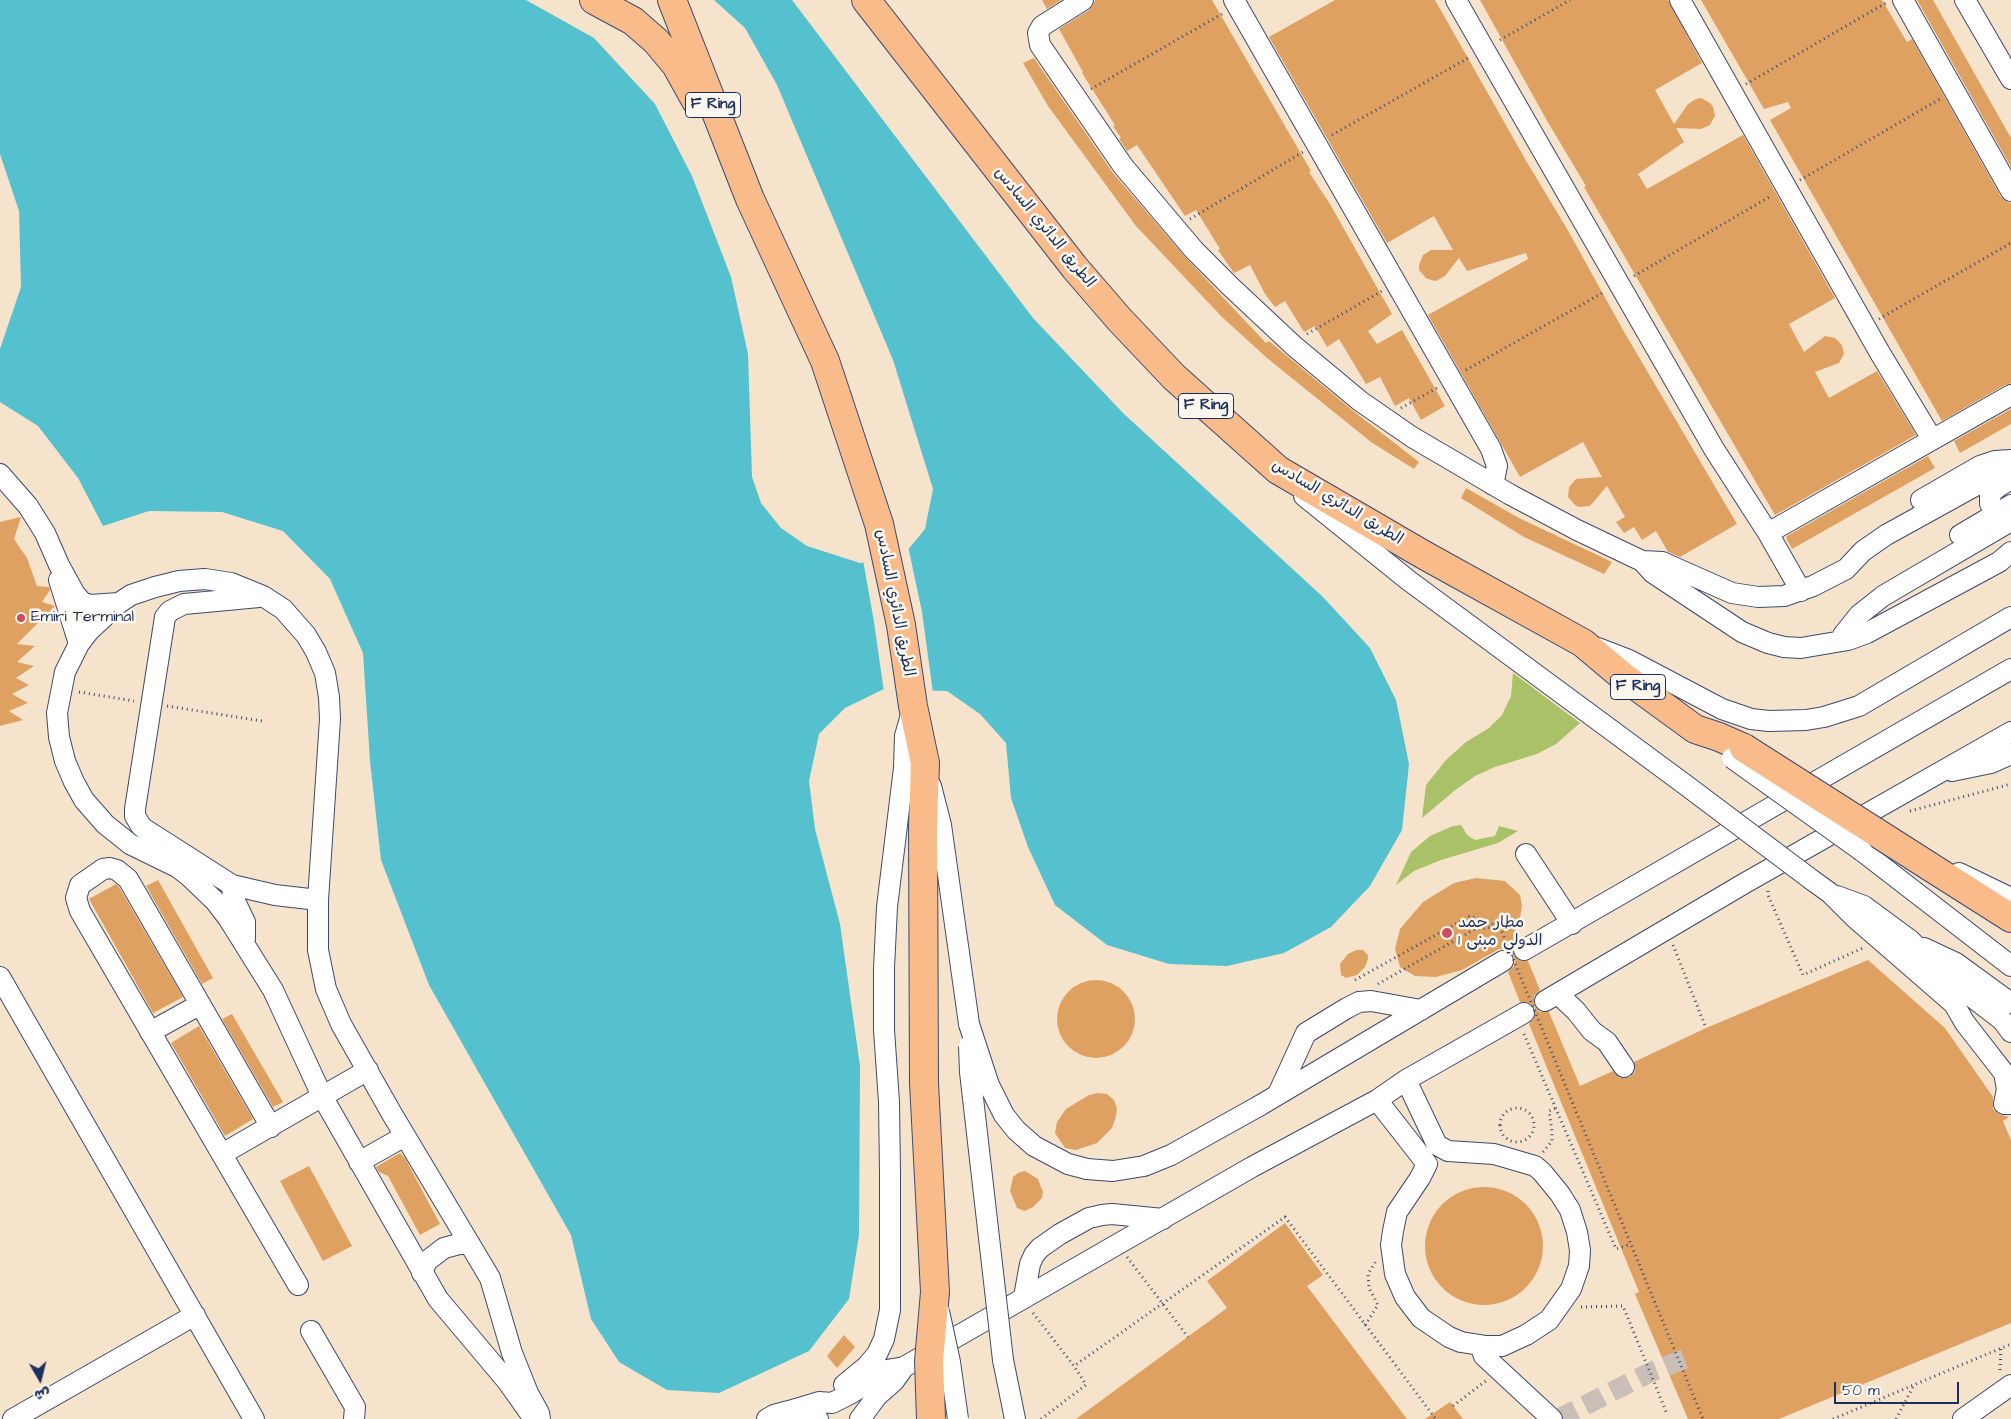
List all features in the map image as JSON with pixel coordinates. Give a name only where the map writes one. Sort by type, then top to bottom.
[{"type":"highway","points":[[594,0],[634,21],[656,40],[676,65],[720,150],[750,199]]},
{"type":"highway","name":"الطريق الدائري السادس","points":[[866,0],[1075,268],[1119,319],[1174,376],[1278,470],[1392,537],[1584,643],[1621,675],[1695,729],[1719,737],[1738,753],[1929,866],[2011,918]]},
{"type":"highway","points":[[881,0],[918,65]]},
{"type":"highway","name":"الطريق الدائري السادس","points":[[674,5],[750,199],[825,361],[879,524],[901,625],[912,698],[925,762],[923,827],[924,1083],[935,1292],[930,1361],[931,1419]]},
{"type":"lane","points":[[1083,0],[1042,26],[1038,33],[1040,45],[1123,166],[1175,229],[1230,288],[1294,346],[1360,401],[1493,485],[1577,530],[1642,561],[1653,573],[1755,639],[1784,647],[1801,648],[1867,633],[1999,562],[2011,552]]},
{"type":"lane","points":[[1456,0],[1714,448],[1768,533],[1801,591]]},
{"type":"lane","points":[[1680,0],[1932,440]]},
{"type":"lane","points":[[1903,0],[2011,191]]},
{"type":"lane","points":[[1966,0],[2011,79]]},
{"type":"lane","points":[[1236,3],[1496,459],[1497,470],[1493,485]]},
{"type":"lane","points":[[1768,533],[2011,394]]},
{"type":"lane","points":[[1863,550],[1871,534],[1887,520],[1980,466],[1995,461],[2011,460]]},
{"type":"lane","points":[[1846,569],[1863,550],[1886,535],[1964,491],[2011,468]]},
{"type":"lane","points":[[1278,470],[1311,502],[1408,580],[1830,893],[1855,918],[1954,1004],[1972,1016],[1996,1041],[2011,1062]]},
{"type":"lane","points":[[0,474],[28,506],[44,533],[58,565],[75,594],[82,602],[100,605],[119,603]]},
{"type":"lane","points":[[2008,512],[1993,508],[1990,504],[1990,494],[2011,480]]},
{"type":"lane","points":[[1642,561],[1662,562],[1720,589],[1744,596],[1771,597],[1801,591],[1869,560],[1955,512],[1963,504],[1964,491]]},
{"type":"lane","points":[[1840,638],[1859,615],[1891,590],[2008,512]]},
{"type":"lane","points":[[1840,638],[2011,538]]},
{"type":"lane","points":[[58,565],[59,585],[78,644]]},
{"type":"lane","points":[[534,1419],[507,1381],[444,1309],[422,1273],[322,1096],[273,990],[245,942],[215,901],[201,886],[177,867],[130,844],[118,836],[84,800],[65,761],[59,737],[57,712],[65,672],[78,644],[89,630],[119,603],[131,595],[179,581],[205,579],[232,584],[263,596],[283,609],[306,635],[325,673],[330,719],[318,900],[318,950],[326,989],[342,1024],[405,1136],[484,1266],[494,1288],[512,1353],[540,1419]]},
{"type":"lane","points":[[263,596],[184,604],[170,611],[165,617],[135,809],[137,821],[146,830],[232,885],[275,895],[318,900]]},
{"type":"lane","points":[[1584,643],[1629,660],[1722,709],[1751,719],[1787,721],[1824,717],[1859,706],[2011,617]]},
{"type":"lane","points":[[1524,950],[2011,669]]},
{"type":"lane","points":[[819,1411],[828,1394],[847,1384],[872,1360],[884,1340],[890,1310],[889,1102],[884,1030],[884,968],[887,907],[904,768],[905,736],[912,698]]},
{"type":"lane","points":[[1618,1069],[1595,1043],[1592,1031],[1576,1011],[1551,997],[1666,929],[2011,732]]},
{"type":"lane","points":[[1738,753],[2011,966]]},
{"type":"lane","points":[[1940,772],[1979,766],[2011,754]]},
{"type":"lane","points":[[925,762],[941,825],[969,1024],[970,1072],[1003,1360],[1015,1419]]},
{"type":"lane","points":[[1526,854],[1572,924]]},
{"type":"lane","points":[[1929,866],[1964,875],[2011,898]]},
{"type":"lane","points":[[271,1127],[128,879],[117,870],[103,869],[80,885],[76,898],[78,904],[150,1032],[298,1285]]},
{"type":"lane","points":[[232,885],[233,897],[245,922],[245,942]]},
{"type":"lane","points":[[1830,893],[1864,906],[1910,940],[1946,978],[2009,1020]]},
{"type":"lane","points":[[969,1024],[989,1085],[1004,1115],[1016,1130],[1034,1146],[1050,1156],[1087,1169],[1113,1171],[1144,1166],[1172,1155],[1259,1106],[1503,961]]},
{"type":"lane","points":[[0,978],[254,1419]]},
{"type":"lane","points":[[1278,1094],[1306,1033],[1347,1008],[1359,1002],[1371,1001],[1421,1010]]},
{"type":"lane","points":[[1954,1004],[1965,1023],[2004,1073],[2007,1088],[2007,1104]]},
{"type":"lane","points":[[150,1032],[199,1005]]},
{"type":"lane","points":[[767,1419],[788,1411],[819,1411],[888,1370],[904,1367],[1252,1167],[1377,1100],[1406,1080],[1520,1015]]},
{"type":"lane","points":[[222,1154],[368,1070]]},
{"type":"lane","points":[[1377,1100],[1427,1164],[1398,1212],[1391,1245],[1395,1274],[1401,1290],[1421,1318],[1449,1337],[1461,1342],[1502,1346],[1526,1335],[1549,1320],[1571,1289],[1579,1266],[1580,1250],[1570,1210],[1560,1194],[1535,1166],[1494,1154],[1448,1151],[1437,1144],[1406,1080]]},
{"type":"lane","points":[[359,1162],[405,1136]]},
{"type":"lane","points":[[1024,1297],[1030,1264],[1034,1255],[1040,1248],[1060,1234],[1090,1218],[1102,1215],[1112,1214],[1163,1219]]},
{"type":"lane","points":[[422,1273],[427,1261],[444,1248],[459,1244],[470,1244]]},
{"type":"lane","points":[[935,1292],[950,1362],[958,1419]]},
{"type":"lane","points":[[13,1419],[195,1315]]},
{"type":"lane","points":[[311,1331],[355,1407],[354,1419]]},
{"type":"lane","points":[[1480,1345],[1484,1356],[1552,1419]]},
{"type":"lane","points":[[1002,1419],[1003,1360]]},
{"type":"lane","points":[[860,1419],[877,1396],[894,1381],[904,1367]]},
{"type":"lane","points":[[1963,1419],[2005,1380]]},
{"type":"path","points":[[1175,229],[1317,144],[1570,0]]},
{"type":"path","points":[[1732,92],[1890,0]]},
{"type":"path","points":[[1092,97],[1088,90],[1236,3]]},
{"type":"path","points":[[1404,415],[1398,410],[1954,90]]},
{"type":"path","points":[[1866,326],[2011,243]]},
{"type":"path","points":[[1294,346],[1303,337],[1396,284]]},
{"type":"path","points":[[1356,980],[1470,916],[1500,927],[1703,1419]]},
{"type":"path","points":[[1376,984],[1475,929],[1500,927]]},
{"type":"path","points":[[1666,929],[1706,1028]]},
{"type":"path","points":[[1803,975],[1863,948],[1870,954]]},
{"type":"path","points":[[1520,1015],[1556,1108],[1616,1249],[1631,1244]]},
{"type":"path","points":[[1512,1108],[1525,1110],[1533,1120],[1532,1133],[1522,1141],[1509,1140],[1500,1130],[1502,1117],[1512,1108]]},
{"type":"path","points":[[1541,1154],[1552,1141],[1549,1111],[1556,1108]]},
{"type":"path","points":[[1074,1366],[1285,1217],[1434,1417]]},
{"type":"path","points":[[1118,1245],[1188,1336]]},
{"type":"path","points":[[1365,1325],[1378,1305],[1369,1288],[1368,1274],[1372,1266],[1382,1255]]},
{"type":"path","points":[[1024,1297],[1035,1317],[1074,1366],[1086,1386],[1041,1419]]},
{"type":"path","points":[[1573,1308],[1623,1306],[1667,1414]]},
{"type":"path","points":[[1833,1419],[2011,1344]]},
{"type":"path","points":[[2001,1348],[2005,1380]]},
{"type":"path","points":[[1453,1406],[1490,1378]]},
{"type":"path","points":[[1896,1419],[1914,1385]]},
{"type":"green space","points":[[1513,673],[1580,723],[1556,744],[1537,754],[1495,767],[1475,776],[1422,818],[1426,785],[1446,760],[1466,742],[1489,728],[1502,715],[1511,696]]},
{"type":"green space","points":[[1461,825],[1467,835],[1475,840],[1495,836],[1499,826],[1518,831],[1498,843],[1441,860],[1414,871],[1396,885],[1411,852],[1430,836],[1453,826]]},
{"type":"water","points":[[0,0],[526,0],[594,38],[655,104],[692,176],[731,277],[748,354],[752,477],[761,503],[781,528],[807,546],[860,563],[902,557],[925,529],[933,489],[893,360],[777,85],[745,28],[714,0],[792,0],[1033,318],[1123,413],[1323,597],[1370,648],[1396,700],[1409,764],[1402,830],[1370,886],[1331,927],[1284,953],[1227,966],[1169,964],[1107,945],[1055,905],[1028,847],[1011,798],[1006,743],[980,714],[947,691],[884,689],[845,708],[819,734],[809,781],[815,829],[840,924],[860,1066],[859,1235],[849,1299],[809,1351],[719,1393],[667,1390],[619,1362],[591,1319],[571,1235],[429,985],[381,860],[370,761],[363,653],[330,579],[283,531],[222,512],[149,511],[103,526],[78,478],[38,426],[0,402],[0,349],[21,287],[19,211],[0,154]]},
{"type":"pier","points":[[908,546],[922,612],[933,693],[884,692],[863,560],[900,555]]},
{"type":"building","points":[[1042,0],[1061,0],[1047,9]]},
{"type":"building","points":[[1095,0],[1212,0],[1392,314],[1368,331],[1377,344],[1402,330],[1445,406],[1421,420],[1409,398],[1395,406],[1380,377],[1366,384],[1339,339],[1327,347],[1315,326],[1304,332],[1285,301],[1275,307],[1265,294],[1250,265],[1234,273],[1218,250],[1220,249],[1196,210],[1185,216],[1137,145],[1127,151],[1113,126],[1115,125],[1082,73],[1059,29],[1089,10]]},
{"type":"building","points":[[1335,0],[1435,0],[1623,330],[1737,524],[1680,557],[1668,552],[1656,531],[1642,540],[1634,527],[1624,533],[1616,522],[1625,517],[1607,486],[1590,506],[1579,507],[1568,497],[1569,487],[1576,479],[1602,477],[1583,442],[1520,477],[1428,315],[1528,259],[1526,253],[1467,271],[1459,258],[1445,276],[1436,281],[1426,278],[1419,270],[1423,255],[1431,250],[1453,250],[1434,216],[1387,243],[1269,37]]},
{"type":"building","points":[[1480,0],[1668,0],[1702,63],[1655,90],[1674,124],[1688,104],[1701,98],[1710,103],[1715,116],[1710,125],[1701,129],[1676,128],[1684,142],[1638,174],[1647,189],[1743,135],[1835,298],[1789,324],[1804,352],[1825,336],[1835,338],[1842,345],[1844,354],[1839,363],[1815,372],[1829,398],[1877,371],[1916,435],[1775,515],[1584,187],[1586,186],[1546,119]]},
{"type":"building","points":[[1701,0],[1882,0],[1907,42],[1912,39],[2001,197],[2011,203],[2011,383],[1942,421],[1770,120],[1791,108],[1788,102],[1764,109]]},
{"type":"building","points":[[1917,0],[1933,0],[2011,138],[2011,167]]},
{"type":"building","points":[[1034,58],[1113,173],[1186,258],[1266,343],[1269,341],[1352,410],[1419,462],[1414,469],[1371,442],[1267,358],[1222,317],[1136,226],[1048,106],[1023,63]]},
{"type":"building","points":[[2011,409],[2011,424],[1960,453],[1954,441]]},
{"type":"building","points":[[1928,456],[1935,468],[1792,549],[1786,538],[1787,536]]},
{"type":"building","points":[[1466,488],[1519,518],[1612,562],[1604,574],[1524,537],[1461,498]]},
{"type":"building","name":"Emiri Terminal","points":[[21,517],[14,539],[27,558],[37,586],[49,587],[50,590],[42,602],[55,606],[17,644],[35,646],[17,662],[34,666],[16,678],[29,685],[12,694],[28,703],[9,711],[23,720],[0,726],[0,522]]},
{"type":"building","points":[[1476,878],[1505,881],[1520,895],[1522,906],[1519,924],[1515,931],[1519,939],[1514,945],[1514,955],[1519,960],[1528,961],[1540,990],[1534,996],[1535,1007],[1540,1012],[1549,1012],[1580,1086],[1613,1071],[1619,1078],[1630,1077],[1635,1072],[1634,1062],[1706,1028],[1868,960],[1945,1028],[1993,1097],[1993,1109],[1998,1114],[2009,1117],[2003,1121],[2011,1140],[2011,1323],[1779,1419],[1688,1419],[1635,1294],[1639,1292],[1529,1024],[1534,1019],[1535,1008],[1530,1003],[1520,1002],[1508,972],[1514,966],[1515,960],[1513,955],[1508,950],[1499,949],[1462,970],[1436,977],[1415,976],[1400,967],[1395,949],[1400,929],[1423,902],[1454,883]]},
{"type":"building","points":[[158,880],[213,978],[202,984],[146,886]]},
{"type":"building","points":[[116,884],[183,997],[153,1013],[89,899]]},
{"type":"building","points":[[1356,950],[1363,950],[1368,955],[1368,959],[1365,967],[1357,975],[1346,978],[1341,975],[1340,964],[1348,954]]},
{"type":"building","points":[[1096,980],[1111,983],[1124,991],[1132,1004],[1135,1019],[1132,1034],[1124,1047],[1111,1055],[1096,1058],[1081,1055],[1068,1047],[1060,1034],[1057,1019],[1060,1004],[1068,991],[1081,983]]},
{"type":"building","points":[[232,1014],[283,1102],[273,1107],[222,1019]]},
{"type":"building","points":[[199,1026],[253,1119],[225,1136],[171,1043]]},
{"type":"building","points":[[1107,1094],[1114,1100],[1117,1108],[1112,1128],[1097,1143],[1076,1150],[1065,1148],[1055,1133],[1057,1122],[1066,1109],[1089,1095]]},
{"type":"building","points":[[400,1153],[405,1158],[440,1224],[420,1235],[388,1176],[379,1172],[376,1167]]},
{"type":"building","points":[[309,1166],[352,1246],[323,1261],[280,1181]]},
{"type":"building","points":[[1025,1171],[1038,1179],[1043,1192],[1042,1198],[1033,1207],[1025,1211],[1017,1208],[1010,1191],[1013,1177]]},
{"type":"building","points":[[1484,1187],[1507,1192],[1526,1204],[1538,1223],[1543,1246],[1538,1269],[1526,1288],[1507,1300],[1484,1305],[1461,1300],[1442,1288],[1430,1269],[1425,1246],[1430,1223],[1442,1204],[1461,1192]]},
{"type":"building","points":[[1285,1223],[1323,1275],[1307,1286],[1407,1419],[1076,1419],[1227,1308],[1207,1281]]},
{"type":"building","points":[[844,1335],[855,1347],[837,1368],[827,1356]]},
{"type":"building","points":[[1450,1402],[1463,1419],[1425,1419]]},
{"type":"tunnel","points":[[1558,1419],[1651,1372],[1692,1356]]},
{"type":"place","name":"Emiri Terminal","points":[[21,618]]},
{"type":"place","name":"مطار حمد الدولي مبنى 1","points":[[1447,933]]}]
